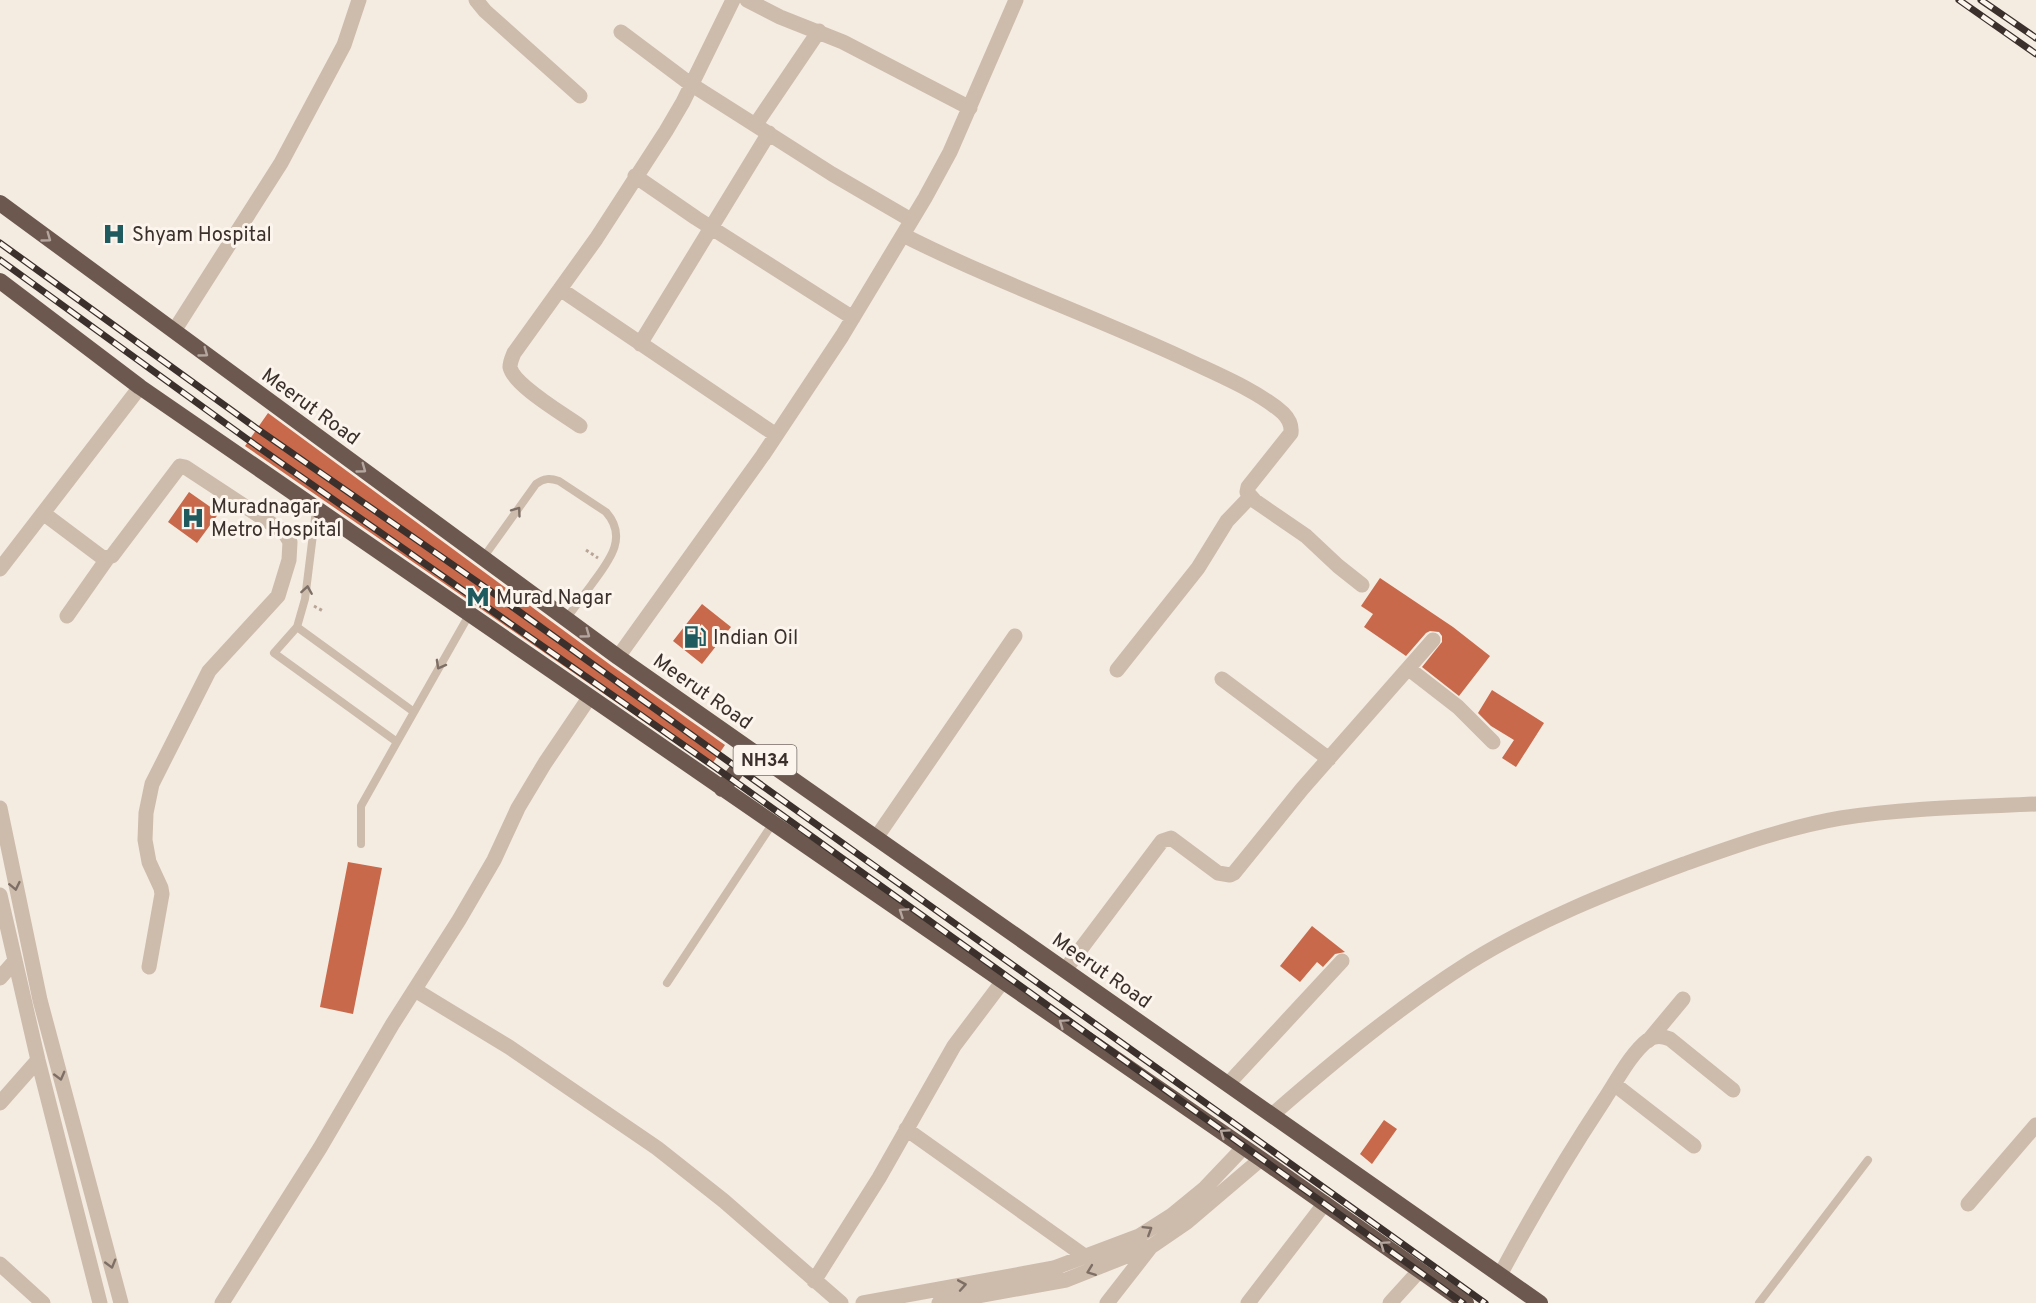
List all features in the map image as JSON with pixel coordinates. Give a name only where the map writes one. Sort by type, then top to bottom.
[{"type":"highway","name":"Meerut Road","points":[[0,203],[618,657],[1540,1303]]},
{"type":"highway","name":"NH34","points":[[0,281],[140,387],[1325,1203],[1466,1303]]},
{"type":"highway","points":[[722,789],[752,751]]},
{"type":"street","points":[[174,331],[281,163],[344,45],[359,0]]},
{"type":"street","points":[[476,0],[485,11],[580,96]]},
{"type":"street","points":[[580,426],[513,375],[510,368],[514,353],[596,239],[666,131],[733,0]]},
{"type":"street","points":[[747,0],[780,17],[843,42],[970,108]]},
{"type":"street","points":[[618,657],[776,435],[853,318],[950,152],[1016,0]]},
{"type":"street","points":[[756,124],[819,31]]},
{"type":"street","points":[[621,32],[692,84],[911,220]]},
{"type":"street","points":[[640,344],[769,133]]},
{"type":"street","points":[[635,176],[712,229],[853,318]]},
{"type":"street","points":[[903,235],[978,271],[1204,368],[1249,391],[1282,413],[1292,426],[1292,433],[1248,487],[1247,492],[1250,497],[1306,536],[1362,585]]},
{"type":"street","points":[[560,289],[776,435]]},
{"type":"street","points":[[0,569],[140,387]]},
{"type":"street","points":[[67,616],[107,559],[112,556],[180,466],[185,467],[284,532],[290,542],[289,560],[278,596],[209,671],[152,784],[146,813],[145,840],[149,862],[162,894],[148,967]]},
{"type":"street","points":[[1117,670],[1198,568],[1227,521],[1250,497]]},
{"type":"street","points":[[43,513],[107,559]]},
{"type":"street","points":[[876,838],[1015,636]]},
{"type":"street","points":[[1065,970],[1162,841],[1171,838],[1218,873],[1230,875],[1239,868],[1269,829],[1433,640]]},
{"type":"street","points":[[1408,669],[1458,707],[1493,742]]},
{"type":"street","points":[[1222,679],[1329,759]]},
{"type":"street","points":[[222,1303],[314,1158],[392,1024],[494,860],[518,808],[545,763],[589,698]]},
{"type":"street","points":[[1272,1115],[1380,1025],[1470,962],[1532,928],[1655,875],[1767,836],[1839,819],[1898,812],[2036,804]]},
{"type":"street","points":[[0,808],[40,1000],[122,1303]]},
{"type":"street","points":[[0,895],[38,1060],[100,1303]]},
{"type":"street","points":[[1228,1084],[1342,961]]},
{"type":"street","points":[[0,978],[14,962]]},
{"type":"street","points":[[813,1281],[879,1178],[954,1046],[1003,981]]},
{"type":"street","points":[[415,990],[518,1053],[657,1148],[757,1229],[813,1281],[841,1303]]},
{"type":"street","points":[[1500,1275],[1552,1182],[1614,1084],[1683,999]]},
{"type":"street","points":[[1648,1041],[1654,1036],[1670,1039],[1733,1090]]},
{"type":"street","points":[[0,1103],[38,1060]]},
{"type":"street","points":[[1614,1084],[1694,1146]]},
{"type":"street","points":[[1968,1204],[2036,1125]]},
{"type":"street","points":[[906,1129],[1086,1257]]},
{"type":"street","points":[[938,1298],[1054,1268],[1139,1236],[1172,1215],[1205,1188],[1244,1148]]},
{"type":"street","points":[[863,1303],[938,1298],[1066,1280],[1152,1246],[1186,1222],[1261,1159]]},
{"type":"street","points":[[1248,1303],[1325,1203]]},
{"type":"street","points":[[1107,1303],[1152,1246]]},
{"type":"street","points":[[0,1264],[43,1303]]},
{"type":"street","points":[[1390,1303],[1420,1270]]},
{"type":"lane","points":[[483,558],[536,484],[543,479],[552,478],[559,481],[606,512],[612,519],[616,530],[613,555],[566,619]]},
{"type":"lane","points":[[316,509],[306,599],[297,627],[274,653],[397,741]]},
{"type":"lane","points":[[361,844],[361,806],[469,615]]},
{"type":"lane","points":[[297,627],[414,712]]},
{"type":"lane","points":[[667,983],[772,823]]},
{"type":"lane","points":[[1758,1303],[1868,1160]]},
{"type":"building","points":[[268,413],[612,666],[725,745],[710,767],[245,446]]},
{"type":"building","name":"Muradnagar Metro Hospital","points":[[189,492],[219,513],[197,543],[168,522]]},
{"type":"building","points":[[1380,578],[1453,627],[1490,656],[1459,696],[1422,667],[1442,642],[1439,632],[1426,633],[1406,656],[1364,627],[1373,614],[1361,606]]},
{"type":"building","points":[[702,604],[731,627],[702,664],[673,641]]},
{"type":"building","points":[[1492,690],[1544,723],[1516,767],[1502,758],[1514,740],[1491,726],[1478,713]]},
{"type":"building","points":[[348,862],[382,868],[353,1014],[320,1007]]},
{"type":"building","points":[[1312,926],[1345,952],[1335,954],[1323,967],[1317,962],[1300,982],[1280,966]]},
{"type":"building","points":[[1384,1120],[1397,1129],[1372,1164],[1360,1154]]},
{"type":"railway","points":[[1959,0],[2036,54]]},
{"type":"railway","points":[[1981,0],[2036,38]]},
{"type":"railway","points":[[0,243],[256,428],[489,590],[1485,1303]]},
{"type":"railway","points":[[0,260],[247,439],[712,765],[1463,1303]]},
{"type":"place","name":"Shyam Hospital","points":[[114,234]]},
{"type":"place","name":"Muradnagar Metro Hospital","points":[[193,518]]},
{"type":"place","name":"Murad Nagar","points":[[478,597]]},
{"type":"place","name":"Indian Oil","points":[[695,637]]}]
